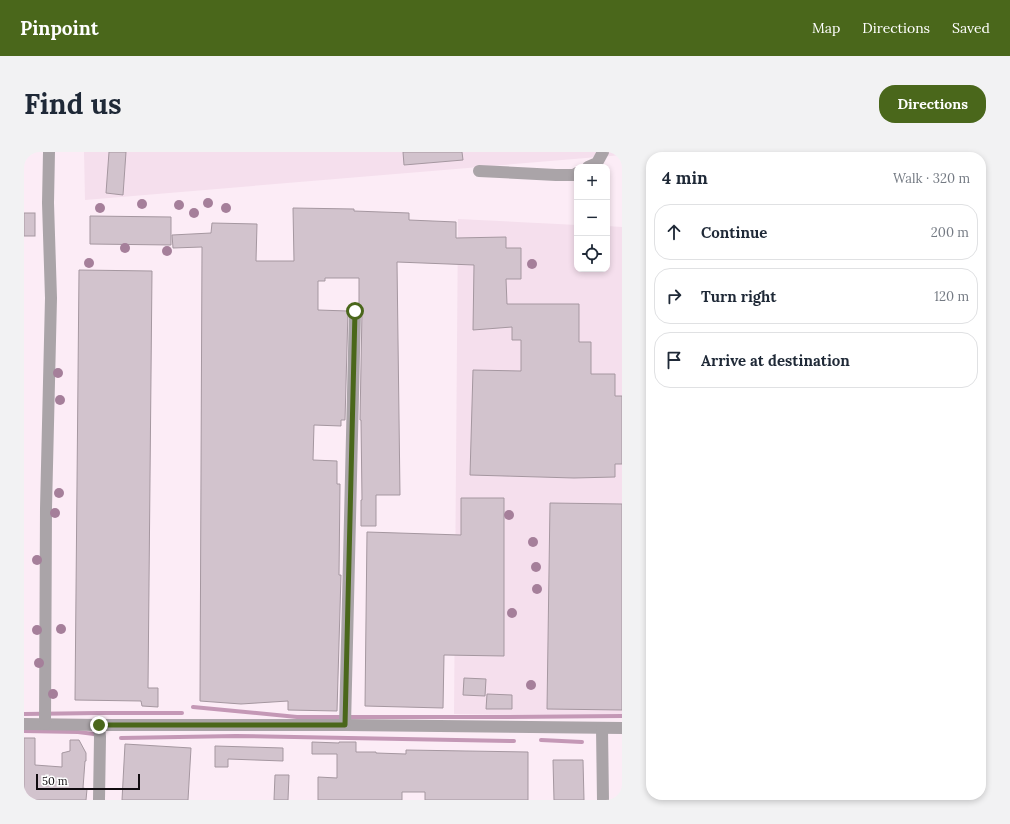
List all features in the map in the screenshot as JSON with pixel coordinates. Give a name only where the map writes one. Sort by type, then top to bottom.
[{"type":"street","points":[[45,724],[46,508],[51,298],[48,204],[50,152]]},
{"type":"street","points":[[593,164],[597,162],[602,152]]},
{"type":"street","points":[[479,171],[556,175],[574,174]]},
{"type":"street","points":[[345,725],[355,311]]},
{"type":"street","points":[[24,724],[622,728]]},
{"type":"street","points":[[99,725],[99,800]]},
{"type":"street","points":[[602,728],[603,800]]},
{"type":"shaded area","points":[[84,152],[622,152],[622,155],[85,200]]},
{"type":"shaded area","points":[[458,219],[574,225],[574,272],[610,272],[610,226],[622,227],[622,717],[454,714]]},
{"type":"building","points":[[109,152],[126,152],[123,195],[106,193]]},
{"type":"building","points":[[403,152],[462,152],[463,160],[404,165]]},
{"type":"building","points":[[293,208],[354,209],[354,211],[409,213],[409,220],[456,222],[456,238],[506,237],[506,248],[521,248],[521,279],[506,279],[507,304],[579,304],[579,342],[591,342],[591,374],[615,374],[615,396],[622,396],[622,464],[615,464],[615,477],[574,478],[470,475],[473,370],[521,371],[521,340],[512,340],[512,327],[473,330],[474,265],[397,262],[400,495],[376,495],[376,526],[361,526],[362,500],[360,420],[362,308],[359,305],[359,278],[325,278],[325,281],[318,281],[318,310],[348,311],[345,420],[341,420],[341,426],[314,425],[313,460],[337,461],[337,484],[340,484],[339,575],[341,575],[337,711],[288,710],[288,701],[241,704],[200,701],[202,247],[173,248],[172,235],[211,233],[212,223],[257,224],[256,261],[294,261]]},
{"type":"building","points":[[24,213],[35,213],[35,236],[24,236]]},
{"type":"building","points":[[90,216],[171,217],[171,245],[90,244]]},
{"type":"building","points":[[79,270],[152,271],[148,688],[158,688],[158,707],[142,706],[141,701],[75,700]]},
{"type":"building","points":[[461,498],[504,498],[504,656],[444,655],[443,708],[365,706],[367,532],[461,535]]},
{"type":"building","points":[[550,503],[622,504],[622,710],[547,709]]},
{"type":"building","points":[[464,678],[486,679],[485,696],[463,695]]},
{"type":"building","points":[[487,694],[512,695],[512,709],[486,709]]},
{"type":"building","points":[[24,738],[35,738],[35,765],[62,767],[62,753],[70,751],[70,740],[79,740],[86,753],[83,788],[87,789],[86,800],[24,800]]},
{"type":"building","points":[[312,742],[356,742],[356,752],[376,753],[406,754],[406,750],[528,752],[528,800],[425,800],[425,792],[402,792],[402,800],[318,800],[318,777],[337,778],[337,754],[312,754]]},
{"type":"building","points":[[125,744],[191,748],[188,800],[122,800]]},
{"type":"building","points":[[215,746],[283,748],[283,761],[228,759],[228,767],[215,767]]},
{"type":"building","points":[[553,760],[583,760],[584,800],[554,800]]},
{"type":"building","points":[[275,775],[289,775],[288,800],[274,800]]},
{"type":"waterway","points":[[193,707],[297,717],[622,716]]},
{"type":"waterway","points":[[24,714],[182,713]]},
{"type":"waterway","points":[[24,731],[78,732],[94,734]]},
{"type":"waterway","points":[[121,738],[236,736],[514,741]]},
{"type":"waterway","points":[[541,740],[582,742]]},
{"type":"route","points":[[99,725],[345,725],[355,311]]}]
